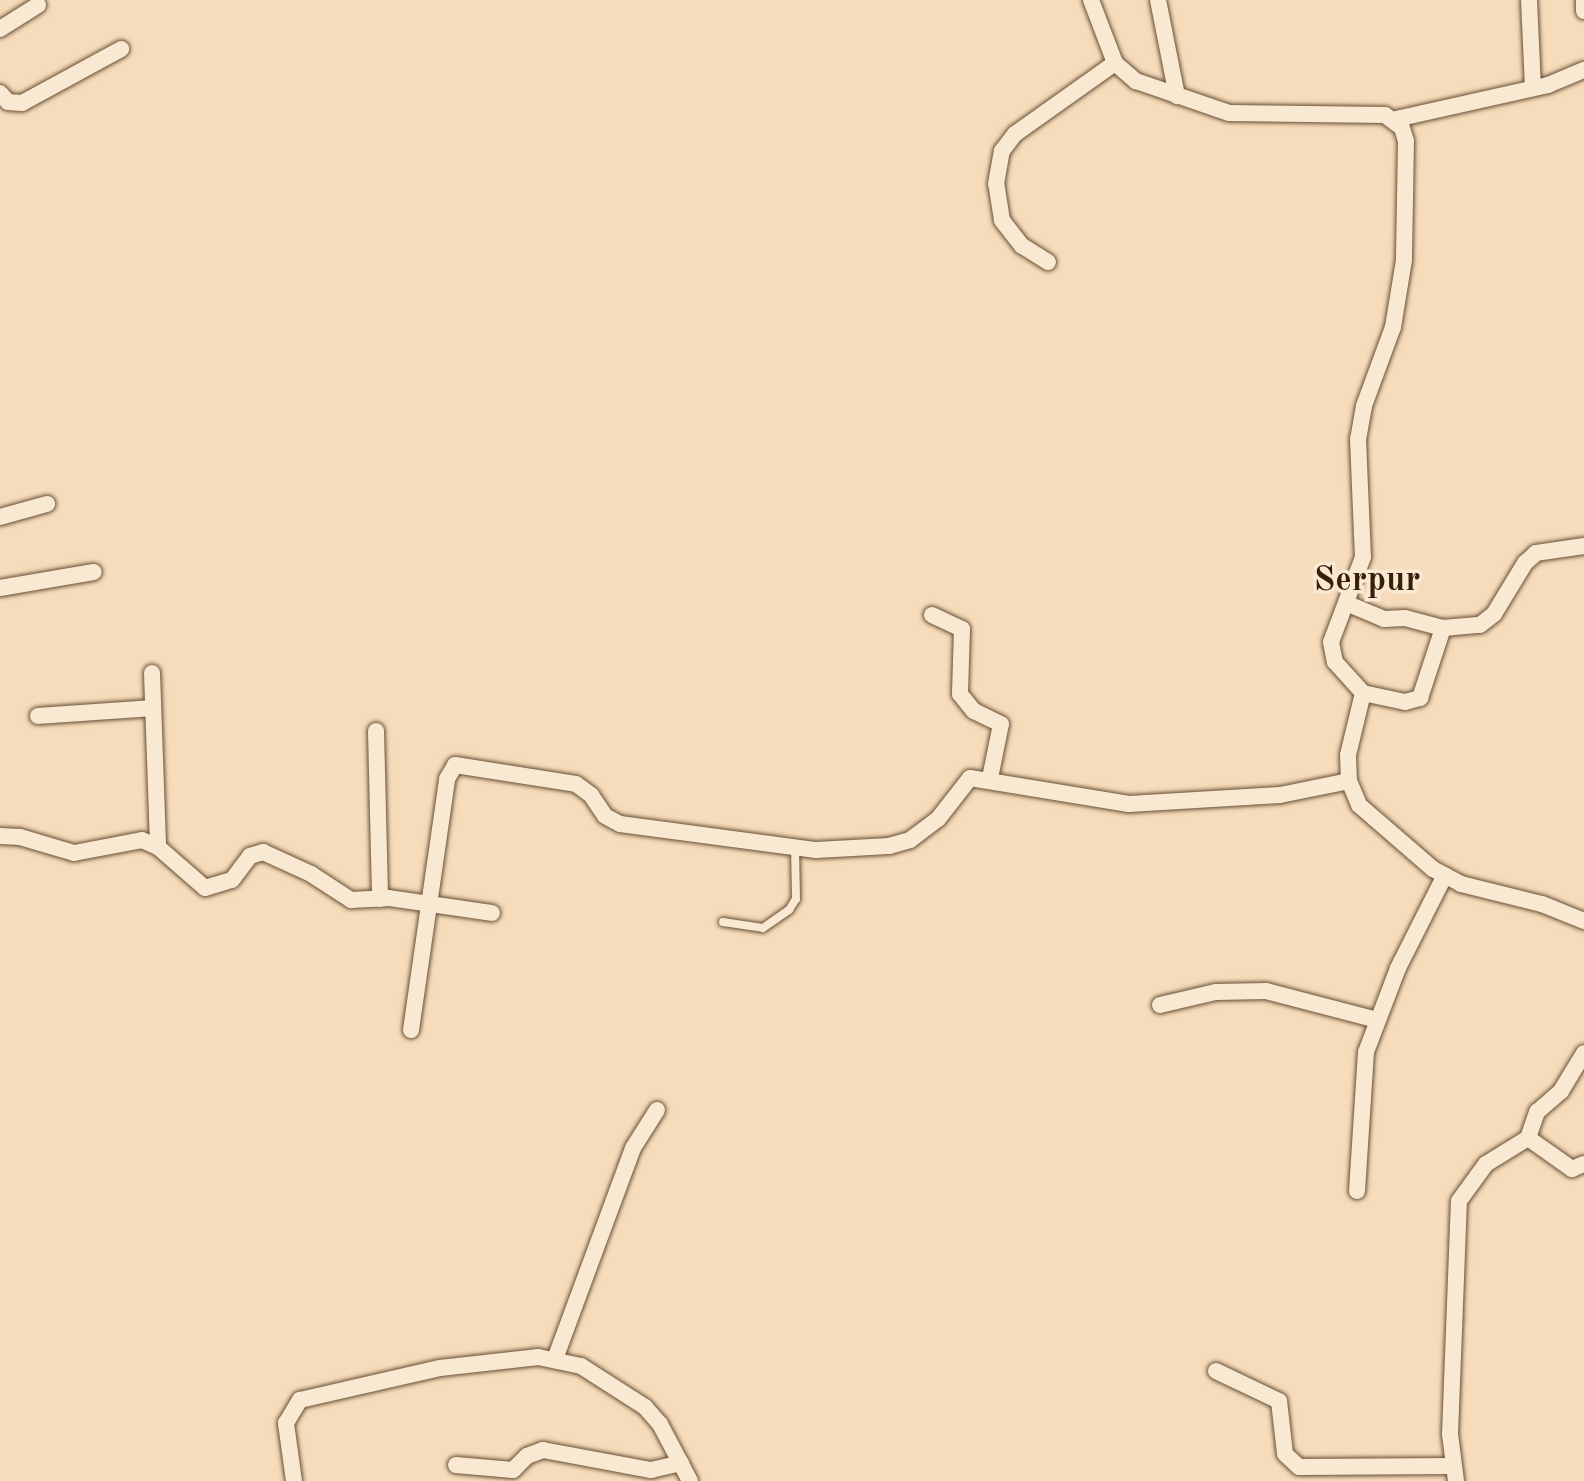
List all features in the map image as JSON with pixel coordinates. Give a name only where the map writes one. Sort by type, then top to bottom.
[{"type":"street","points":[[1091,0],[1115,62],[1136,81],[1229,113],[1385,115],[1396,119],[1533,88],[1584,70]]},
{"type":"street","points":[[1158,0],[1177,96]]},
{"type":"street","points":[[1529,0],[1533,88]]},
{"type":"street","points":[[1584,0],[1584,11]]},
{"type":"street","points":[[0,29],[38,5]]},
{"type":"street","points":[[0,93],[8,102],[22,103],[121,49]]},
{"type":"street","points":[[1048,262],[1022,246],[1002,220],[998,165],[1015,134],[1115,62]]},
{"type":"street","points":[[1396,119],[1406,141],[1404,260],[1393,327],[1360,422],[1363,557],[1333,633],[1332,652],[1335,662],[1363,693],[1405,702],[1420,698],[1443,628]]},
{"type":"street","points":[[0,517],[47,504]]},
{"type":"street","points":[[1346,603],[1384,619],[1405,618],[1443,628],[1486,622],[1536,553],[1584,546]]},
{"type":"street","points":[[0,589],[94,572]]},
{"type":"street","points":[[932,615],[961,629],[960,694],[974,711],[1001,724],[990,778]]},
{"type":"street","points":[[152,673],[158,847]]},
{"type":"street","points":[[1363,693],[1348,755],[1349,781],[1359,805],[1420,861],[1445,875],[1584,920]]},
{"type":"street","points":[[38,716],[153,708]]},
{"type":"street","points":[[376,731],[380,899]]},
{"type":"street","points":[[411,1030],[447,779],[455,765],[576,785],[591,794],[605,816],[621,824],[795,847],[856,849],[910,840],[938,819],[964,781],[990,778],[1129,804],[1280,795],[1349,781]]},
{"type":"street","points":[[0,836],[20,837],[74,853],[133,839],[158,847],[205,888],[232,880],[250,856],[263,852],[311,874],[351,900],[380,899],[429,903],[492,913]]},
{"type":"street","points":[[1357,1191],[1363,1063],[1377,1020],[1445,875]]},
{"type":"street","points":[[1160,1005],[1216,992],[1266,991],[1377,1020]]},
{"type":"street","points":[[1216,1371],[1279,1401],[1285,1454],[1304,1474],[1454,1474],[1459,1201],[1486,1164],[1528,1138],[1537,1112],[1562,1091],[1584,1053]]},
{"type":"street","points":[[555,1359],[633,1148],[657,1110]]},
{"type":"street","points":[[1528,1138],[1572,1169],[1584,1164]]},
{"type":"street","points":[[294,1481],[286,1423],[300,1400],[480,1361],[555,1359],[608,1380],[645,1407],[690,1481]]},
{"type":"street","points":[[456,1465],[513,1469],[527,1456],[543,1450],[639,1475],[681,1463]]},
{"type":"lane","points":[[723,922],[763,928],[789,910],[796,899],[795,847]]},
{"type":"district","name":"Serpur","points":[[1367,581]]}]
